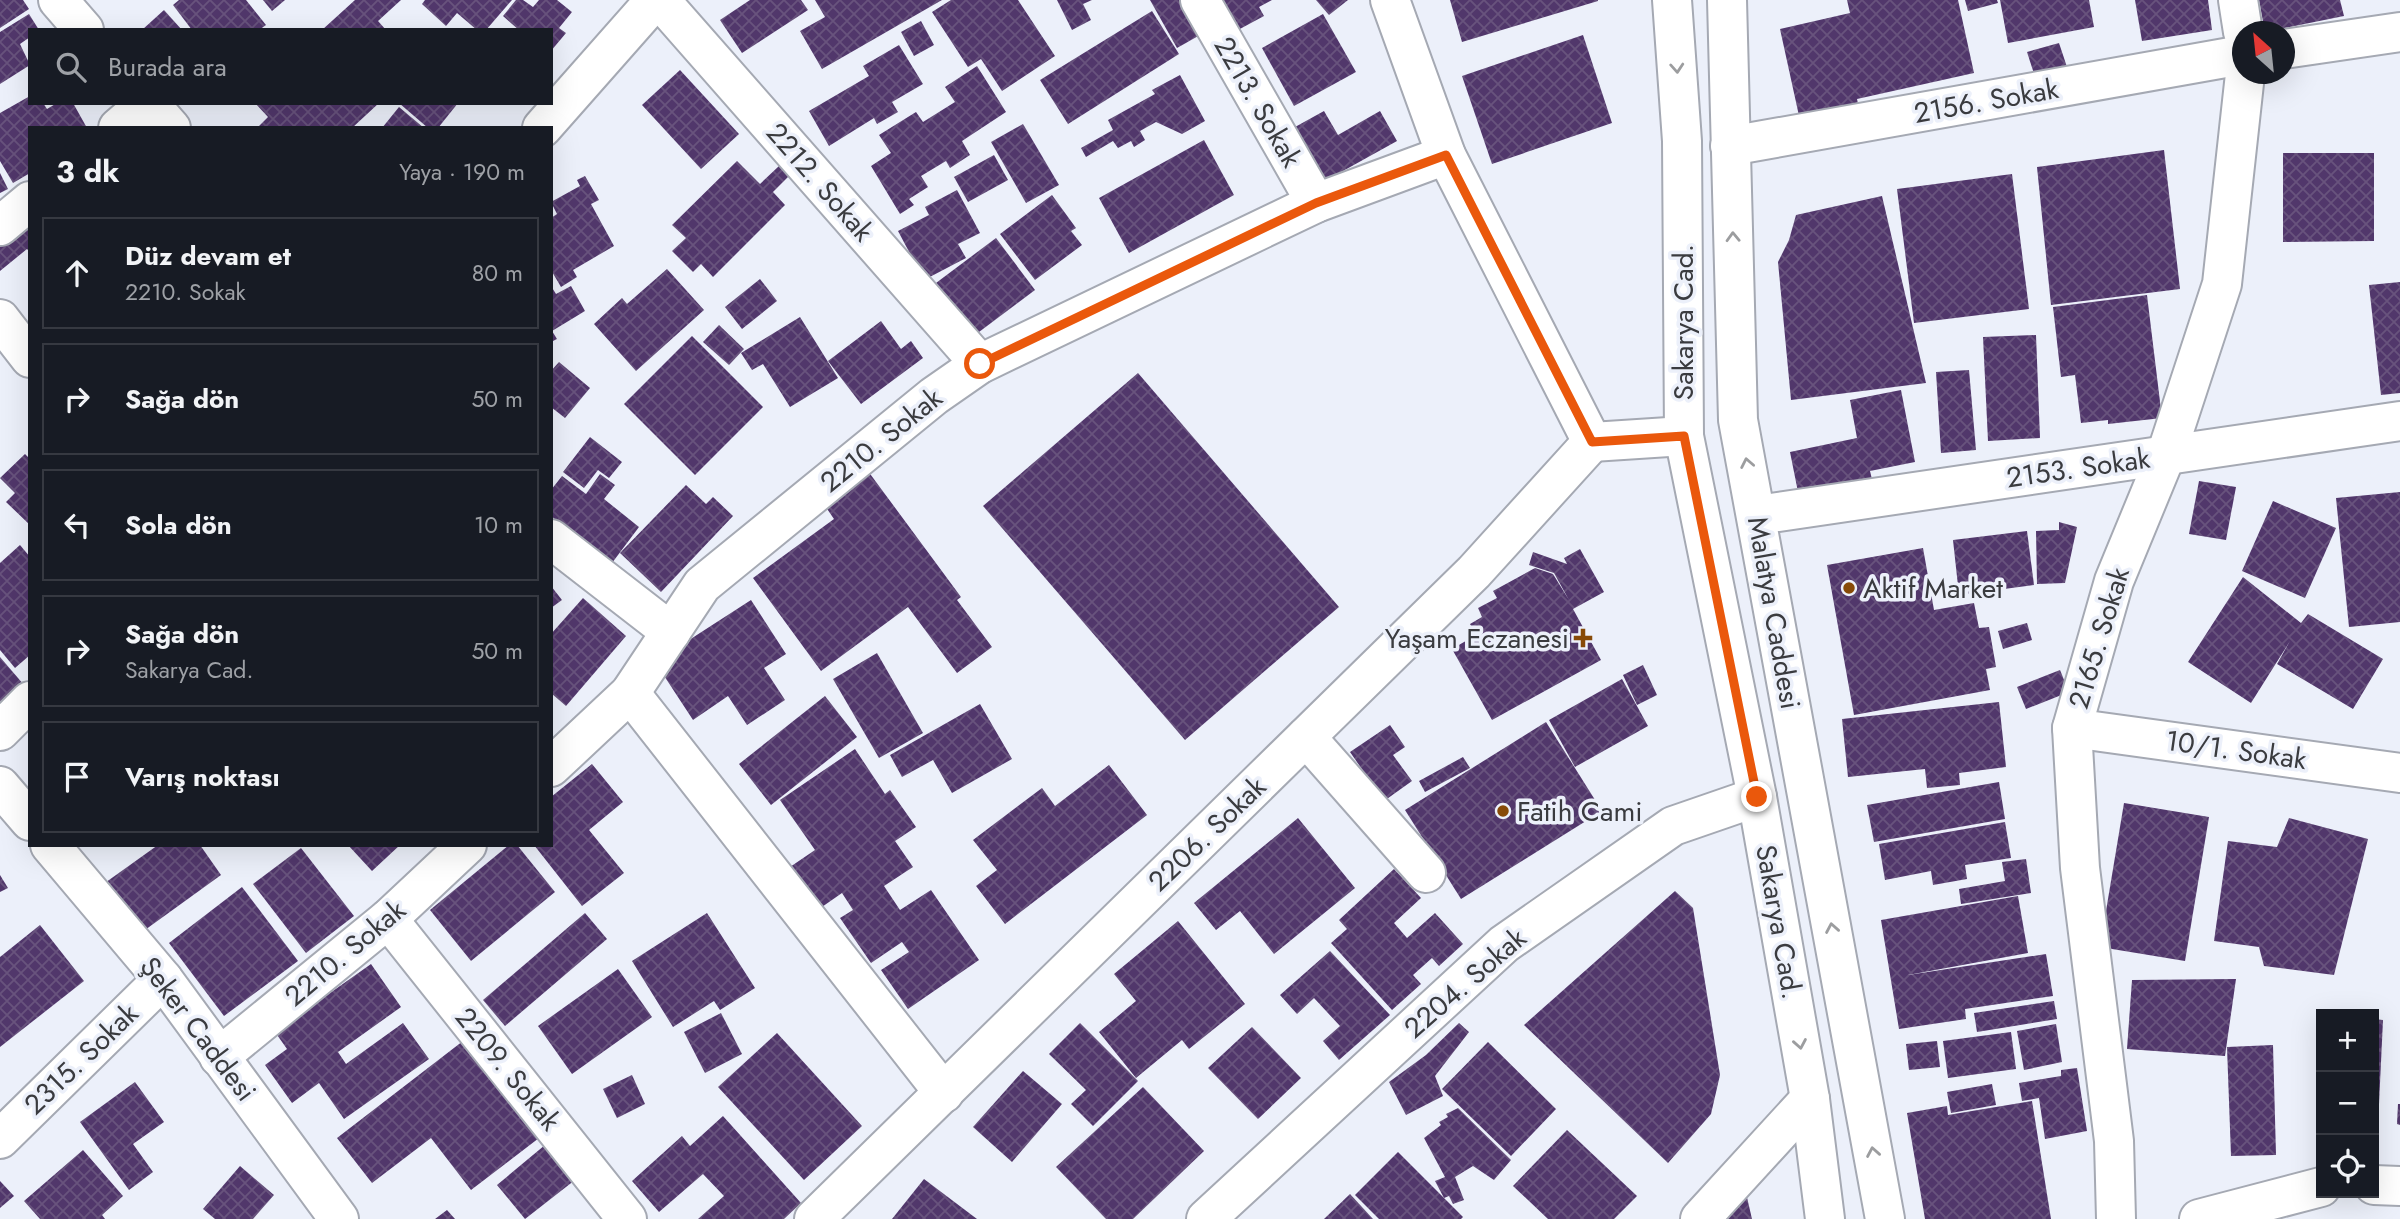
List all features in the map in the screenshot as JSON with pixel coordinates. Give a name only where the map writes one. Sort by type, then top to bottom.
[{"type":"street","points":[[58,0],[83,28]]},
{"type":"street","points":[[544,126],[658,0]]},
{"type":"street","name":"2212. Sokak","points":[[658,0],[980,364]]},
{"type":"street","name":"2213. Sokak","points":[[1200,0],[1316,203]]},
{"type":"street","points":[[1390,0],[1446,155],[1592,442],[1684,436]]},
{"type":"street","name":"Sakarya Cad.","points":[[1672,0],[1682,141],[1684,436],[1757,797],[1810,1099],[1825,1219]]},
{"type":"street","name":"Malatya Caddesi","points":[[1727,0],[1738,420],[1885,1219]]},
{"type":"street","points":[[2238,0],[2241,21]]},
{"type":"street","points":[[2295,47],[2400,32]]},
{"type":"street","name":"2156. Sokak","points":[[1730,146],[2232,57]]},
{"type":"street","name":"2165. Sokak","points":[[2116,1219],[2114,1141],[2080,868],[2072,728],[2114,582],[2166,455],[2222,284],[2244,84]]},
{"type":"street","points":[[120,126],[146,105]]},
{"type":"street","points":[[150,105],[169,126]]},
{"type":"street","name":"2210. Sokak","points":[[553,764],[630,693],[702,584],[934,396],[980,364],[1316,203],[1446,155]]},
{"type":"street","points":[[0,226],[28,203]]},
{"type":"street","points":[[0,319],[28,355]]},
{"type":"street","name":"2153. Sokak","points":[[1757,515],[2400,421]]},
{"type":"street","name":"2206. Sokak","points":[[814,1219],[1474,572],[1592,442]]},
{"type":"street","points":[[553,541],[671,632]]},
{"type":"street","points":[[630,693],[944,1093]]},
{"type":"street","points":[[0,731],[28,703]]},
{"type":"street","name":"10/1. Sokak","points":[[2072,728],[2400,773]]},
{"type":"street","points":[[1306,737],[1426,873]]},
{"type":"street","points":[[0,786],[28,819]]},
{"type":"street","name":"2204. Sokak","points":[[1206,1219],[1504,944],[1673,825],[1757,797]]},
{"type":"street","name":"Şeker Caddesi","points":[[52,847],[163,979],[339,1219]]},
{"type":"street","name":"2210. Sokak","points":[[219,1057],[388,919],[465,847]]},
{"type":"street","name":"2209. Sokak","points":[[388,919],[627,1219]]},
{"type":"street","name":"2315. Sokak","points":[[0,1139],[163,979]]},
{"type":"street","points":[[1700,1219],[1810,1099]]},
{"type":"street","points":[[2379,1185],[2400,1186]]},
{"type":"street","points":[[2199,1219],[2316,1187]]},
{"type":"building","points":[[0,0],[23,0],[29,9],[0,28]]},
{"type":"building","points":[[179,0],[246,0],[266,25],[262,28],[190,28],[173,5]]},
{"type":"building","points":[[263,0],[285,0],[272,11]]},
{"type":"building","points":[[355,0],[401,0],[378,21],[384,28],[324,28]]},
{"type":"building","points":[[425,0],[512,0],[488,28],[475,28],[457,13],[446,26],[422,4]]},
{"type":"building","points":[[516,0],[523,0],[533,7],[539,0],[557,0],[572,12],[559,28],[566,33],[553,49],[553,28],[517,28],[503,16]]},
{"type":"building","points":[[750,0],[801,0],[808,10],[742,53],[720,20]]},
{"type":"building","points":[[815,0],[942,0],[822,69],[800,31],[825,17]]},
{"type":"building","points":[[951,0],[1018,0],[1055,56],[1002,91],[981,59],[968,67],[932,12]]},
{"type":"building","points":[[1057,0],[1092,0],[1083,4],[1091,20],[1072,30]]},
{"type":"building","points":[[1150,0],[1180,0],[1200,35],[1177,48]]},
{"type":"building","points":[[1222,0],[1272,0],[1259,7],[1264,16],[1238,30]]},
{"type":"building","points":[[1316,0],[1348,0],[1329,15]]},
{"type":"building","points":[[1450,0],[1598,0],[1598,1],[1462,42]]},
{"type":"building","points":[[1847,0],[1958,0],[1974,73],[1857,99],[1860,112],[1801,125],[1780,29],[1850,13]]},
{"type":"building","points":[[1965,0],[1997,0],[1998,3],[1968,11]]},
{"type":"building","points":[[2000,0],[2089,0],[2094,27],[2008,43]]},
{"type":"building","points":[[2135,0],[2208,0],[2212,30],[2142,41]]},
{"type":"building","points":[[2259,0],[2340,0],[2344,16],[2295,26],[2295,21],[2263,21]]},
{"type":"building","points":[[164,10],[180,28],[144,28]]},
{"type":"building","points":[[1152,11],[1179,54],[1068,124],[1040,80]]},
{"type":"building","points":[[29,14],[38,28],[28,28],[28,38],[20,44],[28,66],[0,84],[0,32]]},
{"type":"building","points":[[1323,14],[1356,72],[1294,106],[1262,48]]},
{"type":"building","points":[[921,21],[934,45],[914,56],[901,32]]},
{"type":"building","points":[[1583,35],[1612,123],[1492,164],[1462,76]]},
{"type":"building","points":[[2059,43],[2068,70],[2036,80],[2027,52]]},
{"type":"building","points":[[899,45],[923,84],[892,102],[898,112],[877,124],[874,118],[829,146],[809,111],[869,76],[863,66]]},
{"type":"building","points":[[977,66],[1006,112],[962,141],[970,155],[950,168],[946,161],[921,176],[928,187],[909,199],[914,205],[900,214],[871,166],[891,153],[879,135],[916,112],[923,122],[955,102],[945,87]]},
{"type":"building","points":[[680,70],[739,134],[701,169],[642,105]]},
{"type":"building","points":[[1180,75],[1205,121],[1182,134],[1156,122],[1140,131],[1145,140],[1134,147],[1131,141],[1118,148],[1113,141],[1086,157],[1081,148],[1113,130],[1108,120],[1155,94],[1152,90]]},
{"type":"building","points":[[28,97],[28,105],[44,105],[47,109],[54,105],[74,105],[86,126],[28,126],[28,174],[13,183],[0,161],[0,113]]},
{"type":"building","points":[[257,105],[377,105],[354,126],[259,126],[268,117]]},
{"type":"building","points":[[401,105],[456,105],[440,126],[426,126]]},
{"type":"building","points":[[399,107],[422,126],[384,126]]},
{"type":"building","points":[[1324,111],[1338,135],[1380,111],[1397,141],[1316,186],[1286,132]]},
{"type":"building","points":[[1023,124],[1059,185],[1026,203],[991,142]]},
{"type":"building","points":[[1204,140],[1234,195],[1129,253],[1099,198]]},
{"type":"building","points":[[2164,150],[2180,289],[2051,305],[2037,167]]},
{"type":"building","points":[[2283,153],[2374,153],[2374,241],[2283,242]]},
{"type":"building","points":[[994,155],[1008,180],[968,202],[954,177]]},
{"type":"building","points":[[737,161],[760,184],[779,166],[789,176],[773,192],[785,205],[713,277],[701,264],[693,272],[672,251],[686,238],[672,225]]},
{"type":"building","points":[[0,173],[8,189],[0,193]]},
{"type":"building","points":[[2012,174],[2029,309],[1914,323],[1897,189]]},
{"type":"building","points":[[585,176],[599,200],[591,204],[614,246],[573,270],[577,277],[561,287],[553,273],[553,217],[557,214],[553,201],[580,186],[577,180]]},
{"type":"building","points":[[957,190],[980,233],[958,244],[966,258],[924,280],[898,231],[929,215],[925,207]]},
{"type":"building","points":[[1052,195],[1076,228],[1071,231],[1082,245],[1035,280],[1000,234]]},
{"type":"building","points":[[1882,196],[1926,383],[1791,400],[1778,262],[1789,240],[1796,215]]},
{"type":"building","points":[[28,214],[28,250],[0,271],[0,237]]},
{"type":"building","points":[[996,238],[1035,290],[975,335],[936,283]]},
{"type":"building","points":[[667,269],[704,310],[636,371],[594,324],[622,298],[627,304]]},
{"type":"building","points":[[760,279],[777,301],[742,329],[725,307]]},
{"type":"building","points":[[2400,282],[2400,393],[2381,395],[2369,285]]},
{"type":"building","points":[[571,286],[585,311],[553,330],[553,289],[556,294]]},
{"type":"building","points":[[2147,295],[2162,418],[2108,424],[2108,420],[2081,423],[2075,375],[2061,377],[2053,307]]},
{"type":"building","points":[[800,317],[838,378],[790,407],[763,364],[752,370],[741,353]]},
{"type":"building","points":[[881,321],[901,349],[911,341],[923,358],[861,404],[828,361]]},
{"type":"building","points":[[719,325],[744,349],[729,365],[703,342]]},
{"type":"building","points":[[2036,335],[2040,438],[1988,441],[1983,337]]},
{"type":"building","points":[[692,336],[763,407],[695,475],[624,404]]},
{"type":"building","points":[[559,362],[590,388],[565,418],[553,409],[553,369]]},
{"type":"building","points":[[1969,370],[1976,450],[1941,453],[1936,372]]},
{"type":"building","points":[[1138,373],[1339,607],[1185,740],[983,506]]},
{"type":"building","points":[[1901,390],[1915,462],[1870,471],[1876,496],[1801,507],[1790,452],[1857,438],[1850,400]]},
{"type":"building","points":[[590,437],[622,462],[609,478],[598,470],[584,488],[563,472]]},
{"type":"building","points":[[25,454],[28,457],[28,523],[6,502],[15,493],[0,478]]},
{"type":"building","points":[[865,467],[961,597],[957,600],[992,647],[957,673],[908,607],[821,671],[753,578],[834,519],[821,500]]},
{"type":"building","points":[[600,474],[615,485],[604,499],[639,527],[612,563],[553,518],[553,487],[562,476],[586,494]]},
{"type":"building","points":[[2199,481],[2236,487],[2226,540],[2189,534]]},
{"type":"building","points":[[686,485],[706,504],[713,497],[733,516],[661,592],[620,553]]},
{"type":"building","points":[[2400,492],[2400,622],[2349,627],[2336,498]]},
{"type":"building","points":[[2273,501],[2336,528],[2305,598],[2242,571]]},
{"type":"building","points":[[2059,522],[2077,527],[2065,583],[2037,584],[2036,531],[2059,530]]},
{"type":"building","points":[[2027,531],[2034,585],[1959,595],[1953,540]]},
{"type":"building","points":[[20,545],[28,555],[28,657],[15,668],[0,650],[0,563]]},
{"type":"building","points":[[1923,548],[1934,610],[1974,603],[1979,628],[1989,627],[1996,667],[1986,669],[1990,690],[1854,715],[1827,565]]},
{"type":"building","points":[[1580,549],[1604,592],[1573,609],[1601,660],[1492,720],[1452,649],[1476,635],[1470,624],[1482,617],[1478,608],[1497,598],[1493,591],[1535,568],[1553,574],[1569,600],[1554,573],[1529,565],[1533,552],[1567,564],[1564,558]]},
{"type":"building","points":[[2243,577],[2301,623],[2308,614],[2383,659],[2353,709],[2277,664],[2290,641],[2251,703],[2188,662]]},
{"type":"building","points":[[553,589],[562,600],[553,607]]},
{"type":"building","points":[[583,598],[626,636],[566,706],[553,695],[553,632]]},
{"type":"building","points":[[751,600],[786,654],[764,668],[785,700],[747,725],[728,696],[693,720],[655,662]]},
{"type":"building","points":[[2027,623],[2032,640],[2003,649],[1998,631]]},
{"type":"building","points":[[877,653],[923,733],[879,758],[833,679]]},
{"type":"building","points":[[0,657],[24,685],[0,706]]},
{"type":"building","points":[[1643,665],[1657,695],[1637,705],[1623,675]]},
{"type":"building","points":[[2060,670],[2069,692],[2026,709],[2017,687]]},
{"type":"building","points":[[1622,679],[1648,726],[1575,767],[1549,720]]},
{"type":"building","points":[[825,696],[857,737],[771,805],[739,764]]},
{"type":"building","points":[[1999,702],[2006,767],[1959,773],[1960,785],[1927,788],[1925,769],[1848,777],[1842,719]]},
{"type":"building","points":[[980,704],[1012,759],[952,793],[933,760],[902,777],[890,755]]},
{"type":"building","name":"Fatih Cami","points":[[1546,722],[1602,811],[1461,899],[1405,810]]},
{"type":"building","points":[[1390,725],[1405,747],[1393,755],[1412,781],[1384,801],[1350,752]]},
{"type":"building","points":[[855,749],[885,794],[890,790],[916,827],[895,841],[913,867],[884,886],[900,910],[931,890],[979,960],[908,1009],[881,970],[909,952],[902,942],[871,963],[840,918],[853,910],[842,893],[819,909],[790,867],[815,850],[780,800]]},
{"type":"building","points":[[1463,757],[1470,768],[1425,792],[1419,781]]},
{"type":"building","points":[[592,764],[623,802],[589,830],[624,873],[582,906],[536,847],[553,847],[553,795]]},
{"type":"building","points":[[1109,765],[1147,815],[1005,924],[976,886],[997,870],[973,840],[1042,788],[1055,806]]},
{"type":"building","points":[[1999,782],[2005,819],[1874,842],[1867,805]]},
{"type":"building","points":[[2124,803],[2209,817],[2185,961],[2100,947]]},
{"type":"building","points":[[1298,818],[1355,888],[1274,954],[1240,911],[1216,930],[1194,903]]},
{"type":"building","points":[[2289,818],[2368,839],[2334,975],[2264,966],[2259,947],[2214,941],[2228,841],[2277,847]]},
{"type":"building","points":[[2005,822],[2011,858],[1965,865],[1967,879],[1933,885],[1931,871],[1885,880],[1879,844]]},
{"type":"building","points":[[155,847],[201,847],[221,875],[138,935],[102,885]]},
{"type":"building","points":[[350,847],[398,847],[372,871]]},
{"type":"building","points":[[507,847],[519,847],[555,892],[471,961],[430,910]]},
{"type":"building","points":[[301,848],[354,916],[306,953],[253,884]]},
{"type":"building","points":[[2026,859],[2031,893],[1961,904],[1959,889],[2005,881],[2002,862]]},
{"type":"building","points":[[1394,869],[1421,898],[1394,923],[1407,938],[1435,913],[1463,944],[1439,966],[1432,958],[1413,975],[1421,984],[1392,1010],[1331,943],[1347,929],[1339,920]]},
{"type":"building","points":[[0,875],[8,888],[0,892]]},
{"type":"building","points":[[242,887],[298,961],[224,1016],[169,943]]},
{"type":"building","points":[[1675,891],[1693,908],[1720,1075],[1711,1114],[1668,1163],[1524,1025]]},
{"type":"building","points":[[2018,896],[2028,953],[1908,975],[2046,954],[2053,996],[1965,1009],[1966,1019],[1899,1029],[1881,920]]},
{"type":"building","points":[[585,913],[607,939],[505,1026],[483,1000]]},
{"type":"building","points":[[707,913],[755,988],[720,1010],[714,1001],[673,1027],[632,961]]},
{"type":"building","points":[[1178,921],[1245,1004],[1189,1049],[1182,1040],[1136,1078],[1099,1032],[1136,1001],[1114,974]]},
{"type":"building","points":[[40,925],[84,981],[0,1047],[0,957]]},
{"type":"building","points":[[1330,951],[1390,1015],[1339,1060],[1323,1041],[1340,1026],[1314,998],[1297,1014],[1280,995]]},
{"type":"building","points":[[371,964],[401,1007],[338,1052],[346,1064],[403,1023],[429,1059],[344,1119],[319,1083],[292,1103],[265,1065],[287,1049],[275,1032]]},
{"type":"building","points":[[618,969],[652,1017],[572,1074],[538,1026]]},
{"type":"building","points":[[2236,979],[2225,1056],[2127,1049],[2132,980]]},
{"type":"building","points":[[2054,1001],[2057,1019],[1977,1032],[1974,1013]]},
{"type":"building","points":[[721,1013],[742,1054],[705,1073],[684,1032]]},
{"type":"building","points":[[2379,1020],[2383,1020],[2379,1104]]},
{"type":"building","points":[[1080,1023],[1138,1081],[1093,1126],[1071,1104],[1086,1090],[1049,1054]]},
{"type":"building","points":[[1459,1023],[1469,1032],[1435,1076],[1443,1096],[1406,1115],[1389,1082],[1426,1055]]},
{"type":"building","points":[[2056,1024],[2062,1062],[2024,1070],[2017,1031]]},
{"type":"building","points":[[1252,1027],[1301,1078],[1258,1119],[1208,1068]]},
{"type":"building","points":[[2011,1032],[2016,1069],[1948,1078],[1943,1041]]},
{"type":"building","points":[[777,1033],[862,1126],[804,1180],[718,1087]]},
{"type":"building","points":[[463,1041],[539,1138],[471,1190],[431,1138],[372,1183],[337,1138]]},
{"type":"building","points":[[1937,1041],[1940,1067],[1909,1070],[1906,1044]]},
{"type":"building","points":[[1488,1042],[1556,1109],[1511,1156],[1442,1089]]},
{"type":"building","points":[[2273,1045],[2276,1155],[2231,1156],[2227,1047]]},
{"type":"building","points":[[2077,1068],[2087,1131],[2045,1139],[2039,1098],[2022,1101],[2019,1083],[2061,1076],[2061,1070]]},
{"type":"building","points":[[1023,1071],[1062,1104],[1012,1162],[973,1127]]},
{"type":"building","points":[[632,1075],[645,1104],[617,1118],[603,1089]]},
{"type":"building","points":[[135,1082],[164,1122],[133,1144],[153,1172],[129,1190],[80,1122]]},
{"type":"building","points":[[1992,1084],[1996,1105],[1951,1113],[1947,1092]]},
{"type":"building","points":[[1143,1087],[1204,1151],[1133,1219],[1106,1219],[1056,1167]]},
{"type":"building","points":[[2032,1101],[2051,1219],[1925,1219],[1907,1113],[1947,1106],[1948,1115]]},
{"type":"building","points":[[2400,1104],[2400,1125],[2397,1124]]},
{"type":"building","points":[[1458,1108],[1511,1160],[1494,1180],[1473,1166],[1455,1177],[1464,1200],[1453,1204],[1449,1196],[1444,1198],[1435,1181],[1445,1177],[1424,1138],[1441,1125],[1439,1122],[1448,1117],[1446,1114]]},
{"type":"building","points":[[723,1116],[801,1203],[784,1219],[698,1219],[724,1196],[703,1174],[659,1212],[632,1181],[682,1136],[690,1146]]},
{"type":"building","points":[[1567,1130],[1637,1196],[1614,1219],[1548,1219],[1513,1186]]},
{"type":"building","points":[[545,1145],[575,1180],[525,1219],[497,1185]]},
{"type":"building","points":[[83,1150],[123,1196],[102,1215],[105,1219],[40,1219],[24,1201]]},
{"type":"building","points":[[1398,1152],[1463,1217],[1461,1219],[1379,1219],[1355,1195]]},
{"type":"building","points":[[240,1166],[274,1195],[253,1219],[215,1219],[203,1209]]},
{"type":"building","points":[[924,1179],[977,1219],[892,1219]]},
{"type":"building","points":[[1743,1180],[1752,1219],[1711,1219]]},
{"type":"building","points":[[0,1181],[14,1196],[0,1208]]},
{"type":"building","points":[[1350,1194],[1373,1219],[1324,1219]]},
{"type":"building","points":[[447,1210],[455,1219],[435,1219]]},
{"type":"place","name":"Aktif Market","points":[[1849,588]]},
{"type":"place","name":"Yaşam Eczanesi","points":[[1583,638]]},
{"type":"place","name":"Fatih Cami","points":[[1503,811]]},
{"type":"route","points":[[980,364],[1316,203],[1446,155],[1592,442],[1684,436],[1757,797]]}]
